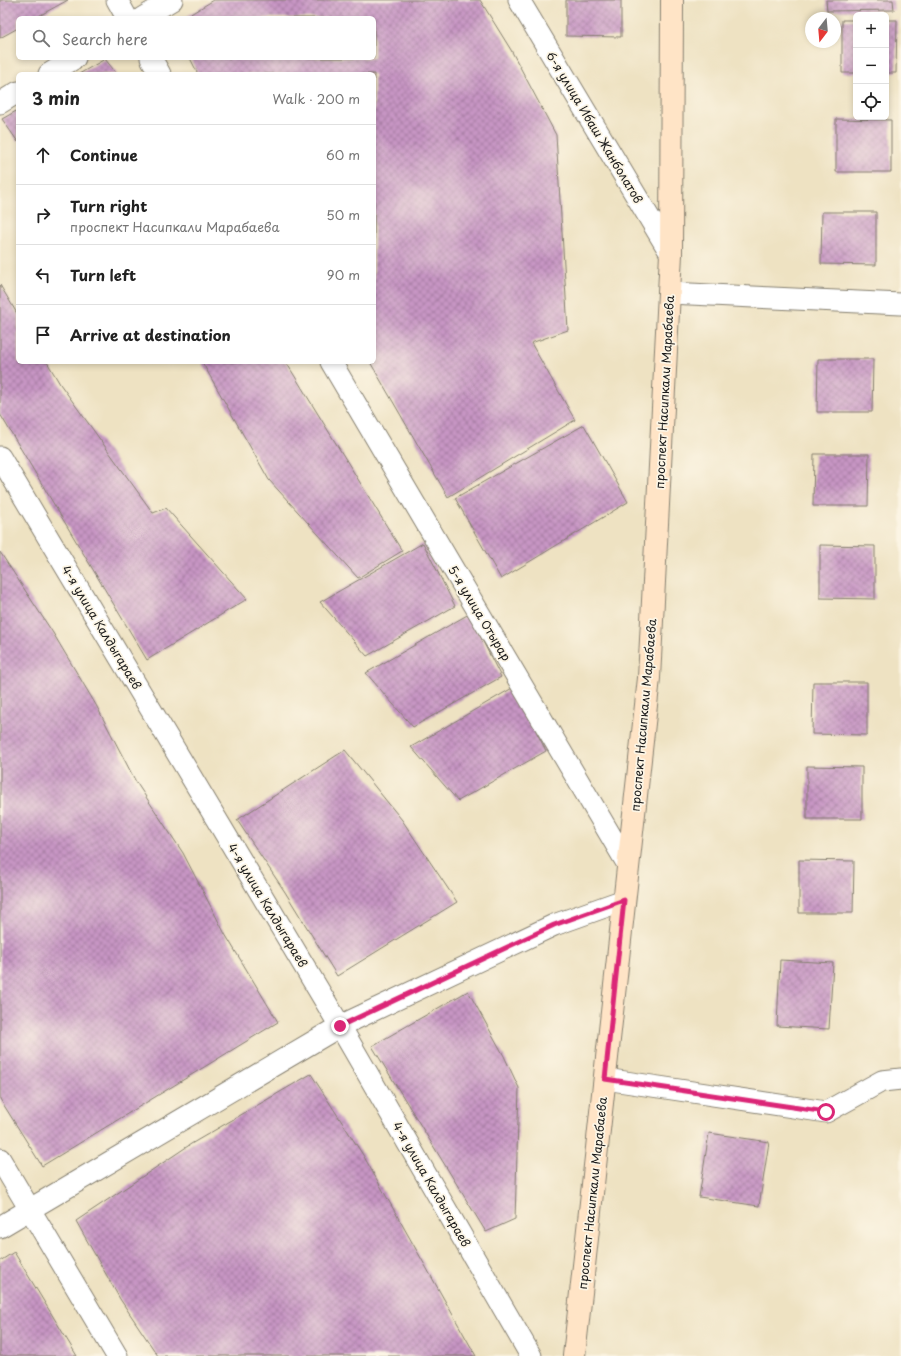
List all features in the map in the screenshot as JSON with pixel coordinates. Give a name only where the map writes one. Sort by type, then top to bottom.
[{"type":"main road","name":"проспект Насипкали Марабаева","points":[[574,1356],[649,678],[671,254],[672,0]]},
{"type":"street","points":[[117,0],[126,16]]},
{"type":"street","points":[[145,16],[172,0]]},
{"type":"street","name":"6-я улица Ибаш Жанболатов","points":[[519,0],[671,254]]},
{"type":"street","points":[[52,72],[72,60]]},
{"type":"street","points":[[152,60],[159,72]]},
{"type":"street","points":[[0,103],[16,93]]},
{"type":"street","points":[[669,293],[901,304]]},
{"type":"street","name":"5-я улица Отырар","points":[[332,364],[628,865]]},
{"type":"street","name":"4-я улица Калдыгараев","points":[[0,457],[340,1026],[531,1356]]},
{"type":"street","points":[[0,1227],[340,1026],[554,925],[624,900]]},
{"type":"street","points":[[605,1079],[826,1112],[882,1080],[901,1079]]},
{"type":"street","points":[[0,1160],[117,1356]]},
{"type":"building","points":[[0,0],[68,0],[39,16],[16,16],[16,29],[0,38]]},
{"type":"building","points":[[214,0],[480,0],[511,50],[556,135],[568,330],[531,343],[575,420],[448,497],[371,364],[376,364],[376,72],[197,72],[191,60],[376,60],[376,16],[187,16]]},
{"type":"building","points":[[566,0],[621,0],[621,37],[566,36]]},
{"type":"building","points":[[826,0],[893,0],[894,10],[827,11]]},
{"type":"building","points":[[842,20],[853,20],[853,73],[842,73]]},
{"type":"building","points":[[889,20],[897,20],[896,73],[889,73]]},
{"type":"building","points":[[106,60],[115,72],[82,72]]},
{"type":"building","points":[[16,111],[16,139],[2,119]]},
{"type":"building","points":[[836,119],[891,120],[891,172],[836,172]]},
{"type":"building","points":[[822,212],[876,212],[876,265],[821,264]]},
{"type":"building","points":[[0,285],[16,312],[16,364],[48,364],[60,384],[153,513],[166,508],[247,599],[147,660],[0,414]]},
{"type":"building","points":[[818,359],[873,359],[872,412],[817,412]]},
{"type":"building","points":[[203,364],[287,364],[402,551],[358,578],[269,480]]},
{"type":"building","points":[[584,425],[628,502],[501,579],[455,498]]},
{"type":"building","points":[[814,454],[869,454],[868,506],[813,506]]},
{"type":"building","points":[[423,543],[455,606],[367,656],[320,602]]},
{"type":"building","points":[[820,545],[875,546],[875,599],[820,598]]},
{"type":"building","points":[[0,552],[53,633],[96,705],[136,782],[183,853],[225,934],[278,1022],[42,1166],[0,1099]]},
{"type":"building","points":[[469,614],[501,677],[413,727],[366,673]]},
{"type":"building","points":[[813,682],[867,682],[867,735],[812,734]]},
{"type":"building","points":[[514,687],[546,751],[458,801],[411,747]]},
{"type":"building","points":[[345,750],[402,820],[457,902],[337,976],[285,892],[237,820]]},
{"type":"building","points":[[807,766],[862,767],[862,819],[807,819]]},
{"type":"building","points":[[799,860],[854,861],[853,913],[799,913]]},
{"type":"building","points":[[780,960],[833,963],[829,1029],[777,1026]]},
{"type":"building","points":[[468,991],[504,1056],[519,1088],[515,1219],[486,1232],[372,1046]]},
{"type":"building","points":[[311,1074],[363,1155],[476,1356],[158,1356],[120,1299],[76,1221],[191,1144]]},
{"type":"building","points":[[709,1133],[769,1142],[759,1206],[699,1197]]},
{"type":"building","points":[[14,1252],[77,1356],[0,1356],[0,1261]]},
{"type":"route","points":[[340,1026],[554,925],[624,900],[605,1079],[826,1112]]}]
